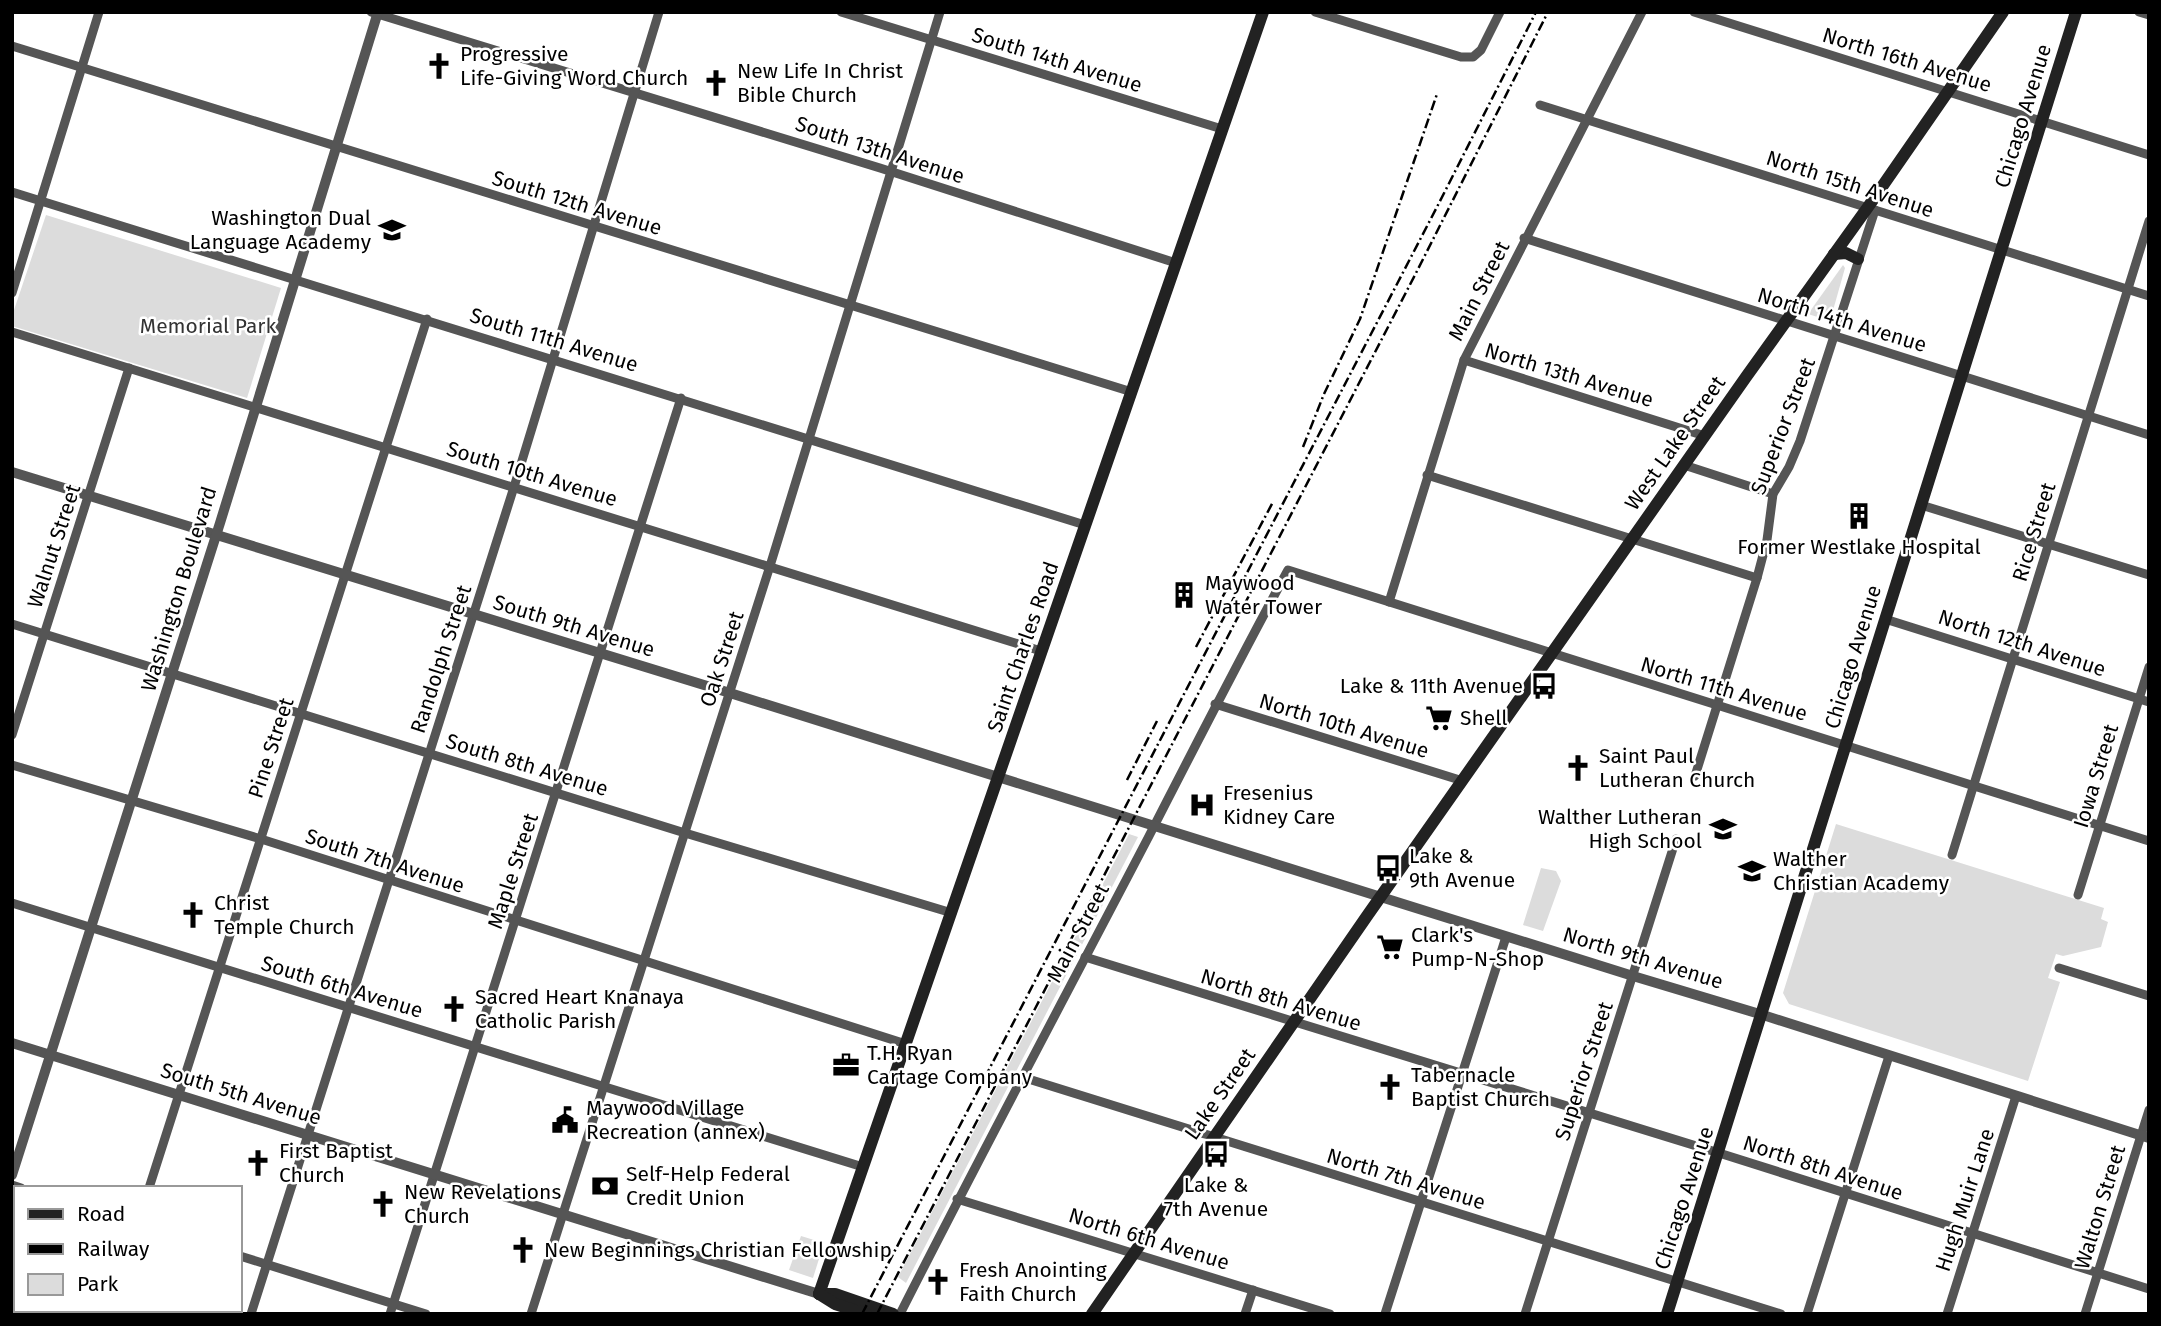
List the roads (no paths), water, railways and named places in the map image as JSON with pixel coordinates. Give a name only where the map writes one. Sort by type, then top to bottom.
[{"type":"main road","name":"Saint Charles Road","points":[[819,1294],[1263,12]]},
{"type":"main road","name":"West Lake Street","points":[[1381,898],[1786,321],[1834,254],[1871,209],[2003,12]]},
{"type":"main road","name":"Chicago Avenue","points":[[1667,1314],[2076,12]]},
{"type":"main road","points":[[1834,254],[1846,253],[1858,259]]},
{"type":"main road","name":"Lake Street","points":[[1092,1314],[1381,898]]},
{"type":"main road","name":"South 5th Avenue","points":[[819,1294],[835,1304],[893,1314]]},
{"type":"street","points":[[12,293],[99,12]]},
{"type":"street","name":"Randolph Street","points":[[251,1314],[514,487],[659,12]]},
{"type":"street","name":"South 14th Avenue","points":[[841,12],[1222,129]]},
{"type":"street","name":"Oak Street","points":[[531,1314],[770,566],[940,12]]},
{"type":"street","points":[[1315,12],[1461,57],[1473,57],[1481,50],[1500,12]]},
{"type":"street","name":"Main Street","points":[[1389,602],[1464,360],[1524,238],[1642,12]]},
{"type":"street","name":"North 16th Avenue","points":[[1695,12],[2149,155]]},
{"type":"street","points":[[2139,12],[2149,15]]},
{"type":"street","name":"South 13th Avenue","points":[[375,13],[1176,263]]},
{"type":"street","name":"Washington Boulevard","points":[[12,1175],[256,407],[375,13]]},
{"type":"street","name":"South 12th Avenue","points":[[12,46],[1132,392]]},
{"type":"street","name":"North 15th Avenue","points":[[1540,105],[2149,296]]},
{"type":"street","name":"South 11th Avenue","points":[[12,192],[1085,524]]},
{"type":"street","name":"Superior Street","points":[[1695,776],[1757,578],[1767,540],[1773,494],[1800,441],[1858,259],[1871,209]]},
{"type":"street","name":"Rice Street","points":[[1952,855],[2149,221]]},
{"type":"street","name":"North 14th Avenue","points":[[1524,238],[2149,435]]},
{"type":"street","name":"Pine Street","points":[[150,1186],[427,319]]},
{"type":"street","name":"South 10th Avenue","points":[[12,332],[1041,651]]},
{"type":"street","name":"North 13th Avenue","points":[[1464,360],[1705,436]]},
{"type":"street","name":"Walnut Street","points":[[12,735],[130,368]]},
{"type":"street","name":"Maple Street","points":[[390,1314],[681,398]]},
{"type":"street","points":[[1684,465],[1773,494]]},
{"type":"street","name":"South 9th Avenue","points":[[12,472],[1125,817]]},
{"type":"street","points":[[1427,475],[1757,578]]},
{"type":"street","points":[[1921,505],[2149,575]]},
{"type":"street","name":"Main Street","points":[[900,1314],[957,1199],[1215,704],[1288,570]]},
{"type":"street","name":"North 11th Avenue","points":[[1288,570],[2149,841]]},
{"type":"street","name":"North 12th Avenue","points":[[1885,619],[2144,700]]},
{"type":"street","name":"South 8th Avenue","points":[[12,624],[685,833],[953,913]]},
{"type":"street","name":"Iowa Street","points":[[2078,895],[2099,825],[2144,700],[2149,667]]},
{"type":"street","name":"North 10th Avenue","points":[[1215,704],[1462,781]]},
{"type":"street","name":"South 7th Avenue","points":[[12,765],[261,839],[906,1044]]},
{"type":"street","name":"North 9th Avenue","points":[[1125,817],[1506,937],[1763,1014],[2145,1137]]},
{"type":"street","name":"Superior Street","points":[[1525,1314],[1676,839]]},
{"type":"street","name":"South 6th Avenue","points":[[12,903],[863,1167]]},
{"type":"street","points":[[1385,1314],[1506,937]]},
{"type":"street","name":"North 8th Avenue","points":[[1085,957],[2149,1289]]},
{"type":"street","points":[[2059,968],[2149,996]]},
{"type":"street","name":"South 5th Avenue","points":[[12,1044],[819,1294]]},
{"type":"street","points":[[1807,1314],[1889,1056]]},
{"type":"street","name":"North 7th Avenue","points":[[1022,1077],[1781,1314]]},
{"type":"street","name":"Hugh Muir Lane","points":[[1947,1314],[2016,1096]]},
{"type":"street","name":"Walton Street","points":[[2085,1314],[2145,1137],[2149,1110]]},
{"type":"street","name":"North 6th Avenue","points":[[957,1199],[1329,1314]]},
{"type":"street","points":[[242,1257],[426,1314]]},
{"type":"street","points":[[1245,1314],[1252,1290]]},
{"type":"railway","points":[[862,1314],[1536,12]]},
{"type":"railway","points":[[877,1314],[1415,275],[1548,12]]},
{"type":"railway","points":[[1303,447],[1324,394],[1360,319],[1437,94]]},
{"type":"railway","points":[[1196,647],[1273,502]]},
{"type":"railway","points":[[1127,780],[1157,721]]},
{"type":"place","name":"Progressive Life-Giving Word Church","points":[[439,66]]},
{"type":"place","name":"New Life In Christ Bible Church","points":[[716,83]]},
{"type":"place","name":"Washington Dual Language Academy","points":[[392,230]]},
{"type":"place","name":"Former Westlake Hospital","points":[[1859,516]]},
{"type":"place","name":"Maywood Water Tower","points":[[1184,595]]},
{"type":"place","name":"Lake & 11th Avenue","points":[[1544,686]]},
{"type":"place","name":"Shell","points":[[1439,718]]},
{"type":"place","name":"Saint Paul Lutheran Church","points":[[1578,768]]},
{"type":"place","name":"Fresenius Kidney Care","points":[[1202,805]]},
{"type":"place","name":"Walther Lutheran High School","points":[[1723,829]]},
{"type":"place","name":"Lake & 9th Avenue","points":[[1388,868]]},
{"type":"place","name":"Walther Christian Academy","points":[[1752,871]]},
{"type":"place","name":"Christ Temple Church","points":[[193,915]]},
{"type":"place","name":"Clark's Pump-N-Shop","points":[[1390,947]]},
{"type":"place","name":"Sacred Heart Knanaya Catholic Parish","points":[[454,1009]]},
{"type":"place","name":"T.H. Ryan Cartage Company","points":[[846,1065]]},
{"type":"place","name":"Tabernacle Baptist Church","points":[[1390,1087]]},
{"type":"place","name":"Maywood Village Recreation (annex)","points":[[565,1120]]},
{"type":"place","name":"Lake & 7th Avenue","points":[[1216,1154]]},
{"type":"place","name":"First Baptist Church","points":[[258,1163]]},
{"type":"place","name":"Self-Help Federal Credit Union","points":[[605,1186]]},
{"type":"place","name":"New Revelations Church","points":[[383,1204]]},
{"type":"place","name":"New Beginnings Christian Fellowship","points":[[523,1250]]},
{"type":"place","name":"Fresh Anointing Faith Church","points":[[938,1282]]},
{"type":"park label","name":"Memorial Park","points":[[208,326]]}]
